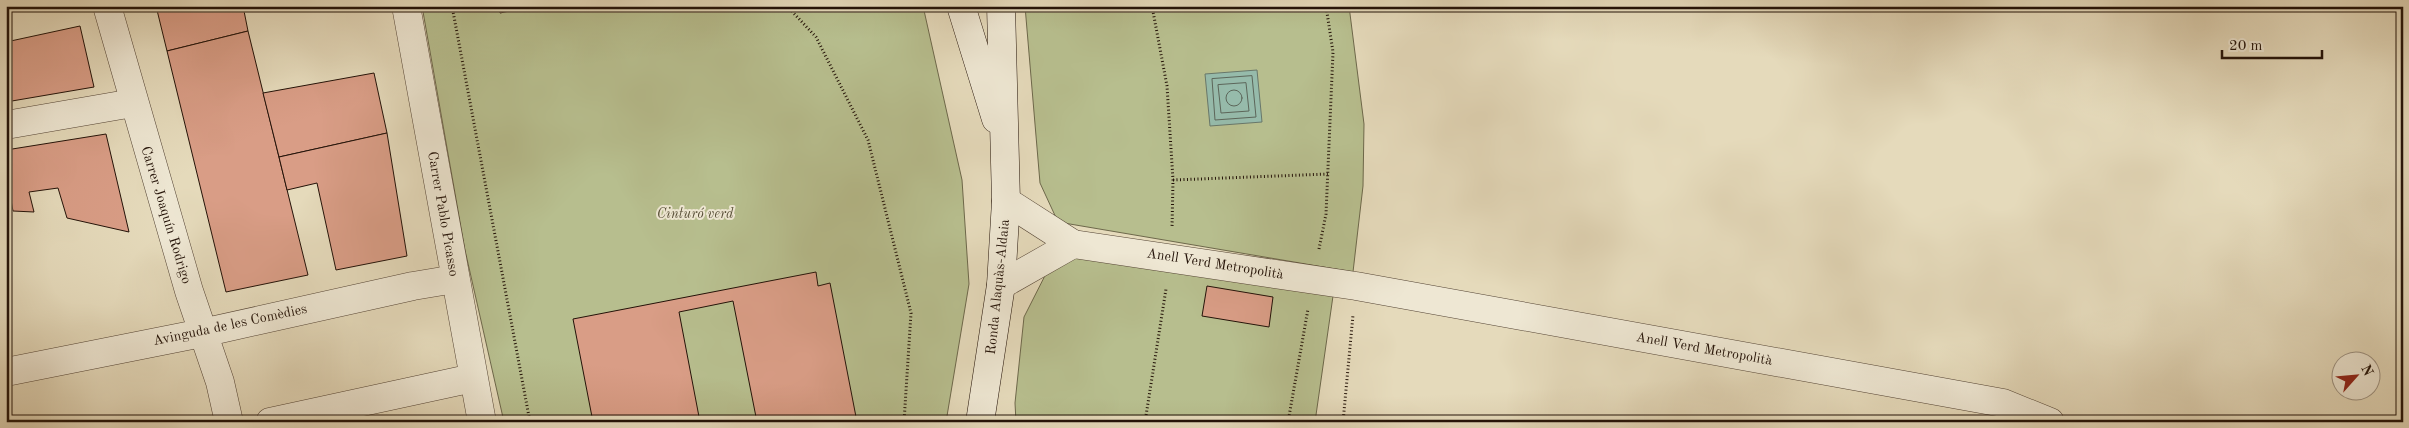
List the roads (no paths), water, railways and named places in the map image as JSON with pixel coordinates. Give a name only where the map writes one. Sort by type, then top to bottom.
[{"type":"street","name":"Carrer Joaquín Rodrigo","points":[[107,6],[133,104],[202,333],[220,382],[229,422]]},
{"type":"street","name":"Carrer Pablo Picasso","points":[[406,6],[482,422]]},
{"type":"street","name":"Ronda Alaquàs-Aldaia","points":[[961,6],[1006,151]]},
{"type":"street","name":"Ronda Alaquàs-Aldaia","points":[[980,422],[1001,285],[1006,201],[1001,6]]},
{"type":"street","points":[[6,125],[133,104]]},
{"type":"street","name":"Anell Verd Metropolità","points":[[1006,201],[1073,244],[1171,257],[1356,286],[2003,403],[2050,422]]},
{"type":"street","points":[[1001,285],[1073,244]]},
{"type":"street","name":"Avinguda de les Comèdies","points":[[6,372],[202,333],[413,286],[455,279]]},
{"type":"street","points":[[270,422],[473,378]]},
{"type":"water","points":[[1257,70],[1262,122],[1210,126],[1205,74]]},
{"type":"park label","name":"Cinturó verd","points":[[695,214]]}]
